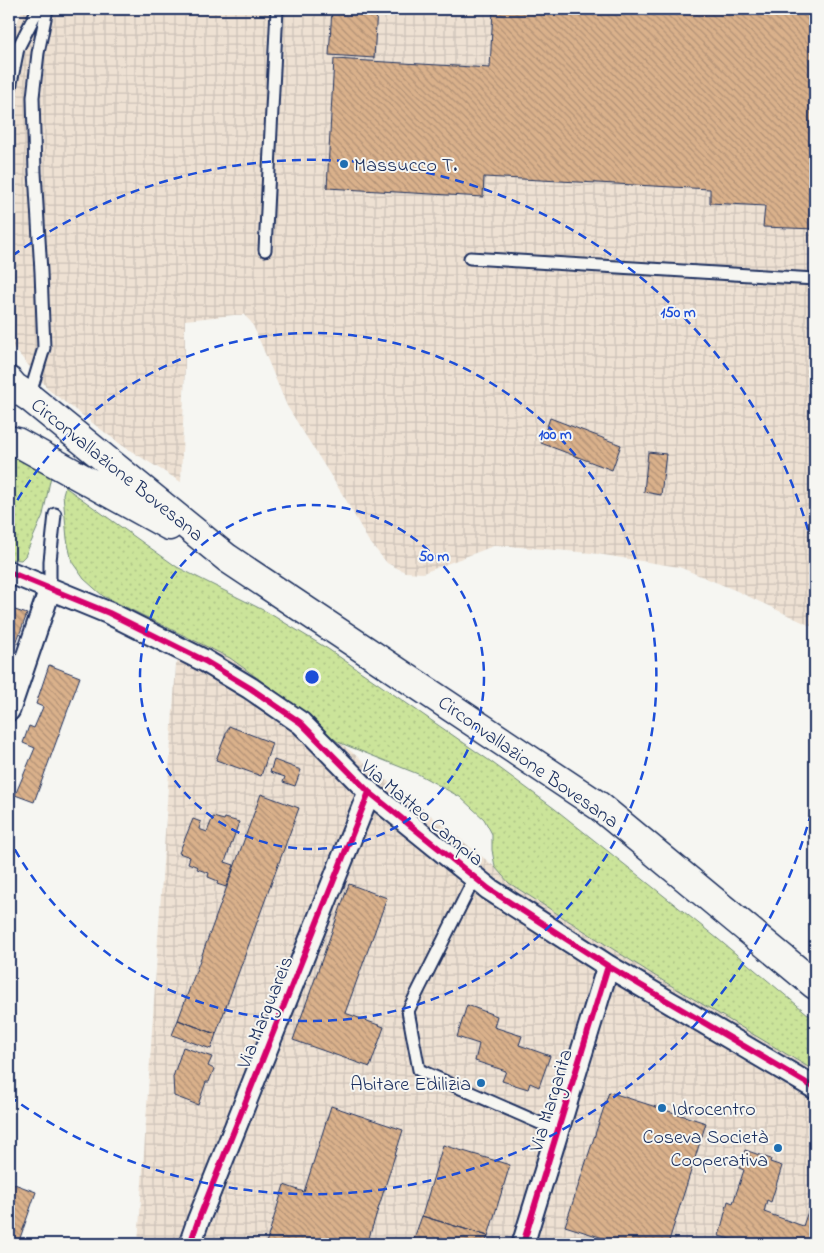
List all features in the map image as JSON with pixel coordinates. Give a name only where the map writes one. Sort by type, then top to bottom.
[{"type":"main road","name":"Circonvallazione Bovesana","points":[[19,389],[228,558],[599,806],[815,985]]},
{"type":"main road","name":"Circonvallazione Bovesana","points":[[9,440],[17,442],[228,558]]},
{"type":"street","name":"Via Matteo Campia","points":[[9,572],[109,613],[205,661],[250,688],[301,723],[369,792],[489,888],[608,966],[815,1088]]},
{"type":"street","points":[[9,710],[50,589]]},
{"type":"street","name":"Via Marguareis","points":[[190,1244],[369,792]]},
{"type":"street","name":"Via Margarita","points":[[523,1244],[608,966]]},
{"type":"lane","points":[[9,93],[18,48],[38,9]]},
{"type":"lane","points":[[19,389],[44,348],[33,97],[38,53],[47,9]]},
{"type":"lane","points":[[265,250],[277,9]]},
{"type":"lane","points":[[470,258],[815,279]]},
{"type":"lane","points":[[50,589],[50,561],[55,514]]},
{"type":"lane","points":[[475,877],[408,1011],[419,1070],[558,1131]]},
{"type":"shaded area","points":[[22,9],[815,9],[815,628],[737,591],[679,567],[591,553],[496,545],[423,573],[405,572],[387,563],[368,540],[346,500],[287,406],[256,332],[251,322],[244,315],[185,320],[181,482],[123,446],[50,391],[13,347],[9,305],[9,46]]},
{"type":"shaded area","points":[[191,638],[230,658],[278,693],[495,867],[509,883],[660,979],[815,1071],[815,1244],[138,1244],[176,665]]},
{"type":"green space","points":[[9,455],[29,463],[51,476],[43,515],[25,556],[21,560],[9,559]]},
{"type":"green space","points":[[65,487],[177,567],[267,612],[328,649],[490,761],[555,809],[718,939],[815,1020],[815,1071],[660,979],[509,883],[495,867],[492,834],[484,819],[460,797],[418,774],[338,742],[278,693],[230,658],[103,596],[84,579],[72,562],[67,539],[63,494]]},
{"type":"building","points":[[332,9],[377,9],[374,58],[329,55]]},
{"type":"building","points":[[493,9],[815,9],[815,229],[763,227],[765,206],[710,203],[710,189],[484,177],[483,197],[327,188],[334,59],[490,68]]},
{"type":"building","points":[[550,418],[621,445],[612,470],[541,443]]},
{"type":"building","points":[[648,452],[666,454],[661,495],[644,492]]},
{"type":"building","points":[[9,608],[27,614],[15,646],[9,644]]},
{"type":"building","points":[[49,665],[80,677],[34,802],[15,795],[35,748],[23,743],[29,726],[34,728],[43,707],[36,704]]},
{"type":"building","points":[[229,726],[272,743],[261,776],[216,760]]},
{"type":"building","points":[[274,760],[301,770],[295,786],[283,782],[285,777],[270,772]]},
{"type":"building","points":[[261,794],[299,808],[216,1034],[178,1020]]},
{"type":"building","points":[[213,817],[239,822],[225,862],[234,865],[226,887],[217,884],[218,881],[208,877],[209,873],[197,869],[198,867],[188,863],[190,857],[179,853],[193,819],[201,822],[199,829],[207,832]]},
{"type":"building","points":[[349,884],[387,898],[345,1013],[384,1027],[370,1067],[293,1040]]},
{"type":"building","points":[[467,1005],[497,1016],[494,1027],[522,1036],[519,1045],[550,1056],[539,1087],[530,1083],[528,1089],[502,1081],[506,1071],[475,1061],[479,1044],[457,1037]]},
{"type":"building","points":[[178,1020],[216,1034],[211,1049],[172,1035]]},
{"type":"building","points":[[183,1047],[212,1057],[208,1066],[214,1069],[209,1082],[206,1082],[198,1105],[174,1096],[173,1077]]},
{"type":"building","points":[[609,1092],[706,1123],[668,1244],[622,1244],[565,1226]]},
{"type":"building","points":[[331,1106],[403,1130],[367,1244],[266,1243],[284,1185],[304,1192]]},
{"type":"building","points":[[443,1145],[510,1165],[488,1236],[422,1216]]},
{"type":"building","points":[[745,1150],[771,1159],[770,1162],[782,1166],[771,1202],[767,1200],[764,1212],[803,1226],[815,1194],[815,1244],[747,1244],[719,1236],[728,1201],[733,1203],[744,1170],[739,1168]]},
{"type":"building","points":[[9,1182],[36,1192],[19,1241],[27,1244],[9,1244]]},
{"type":"building","points":[[422,1216],[488,1236],[485,1244],[412,1244]]},
{"type":"cycle path","points":[[9,572],[109,613],[205,661],[250,688],[301,723],[369,792],[489,889],[608,966],[815,1088]]},
{"type":"cycle path","points":[[190,1244],[369,792]]},
{"type":"cycle path","points":[[523,1244],[608,966]]},
{"type":"place","name":"Massucco T.","points":[[344,164]]},
{"type":"place","name":"Abitare Edilizia","points":[[481,1083]]},
{"type":"place","name":"Idrocentro","points":[[662,1108]]},
{"type":"place","name":"Coseva Società Cooperativa","points":[[778,1148]]}]
